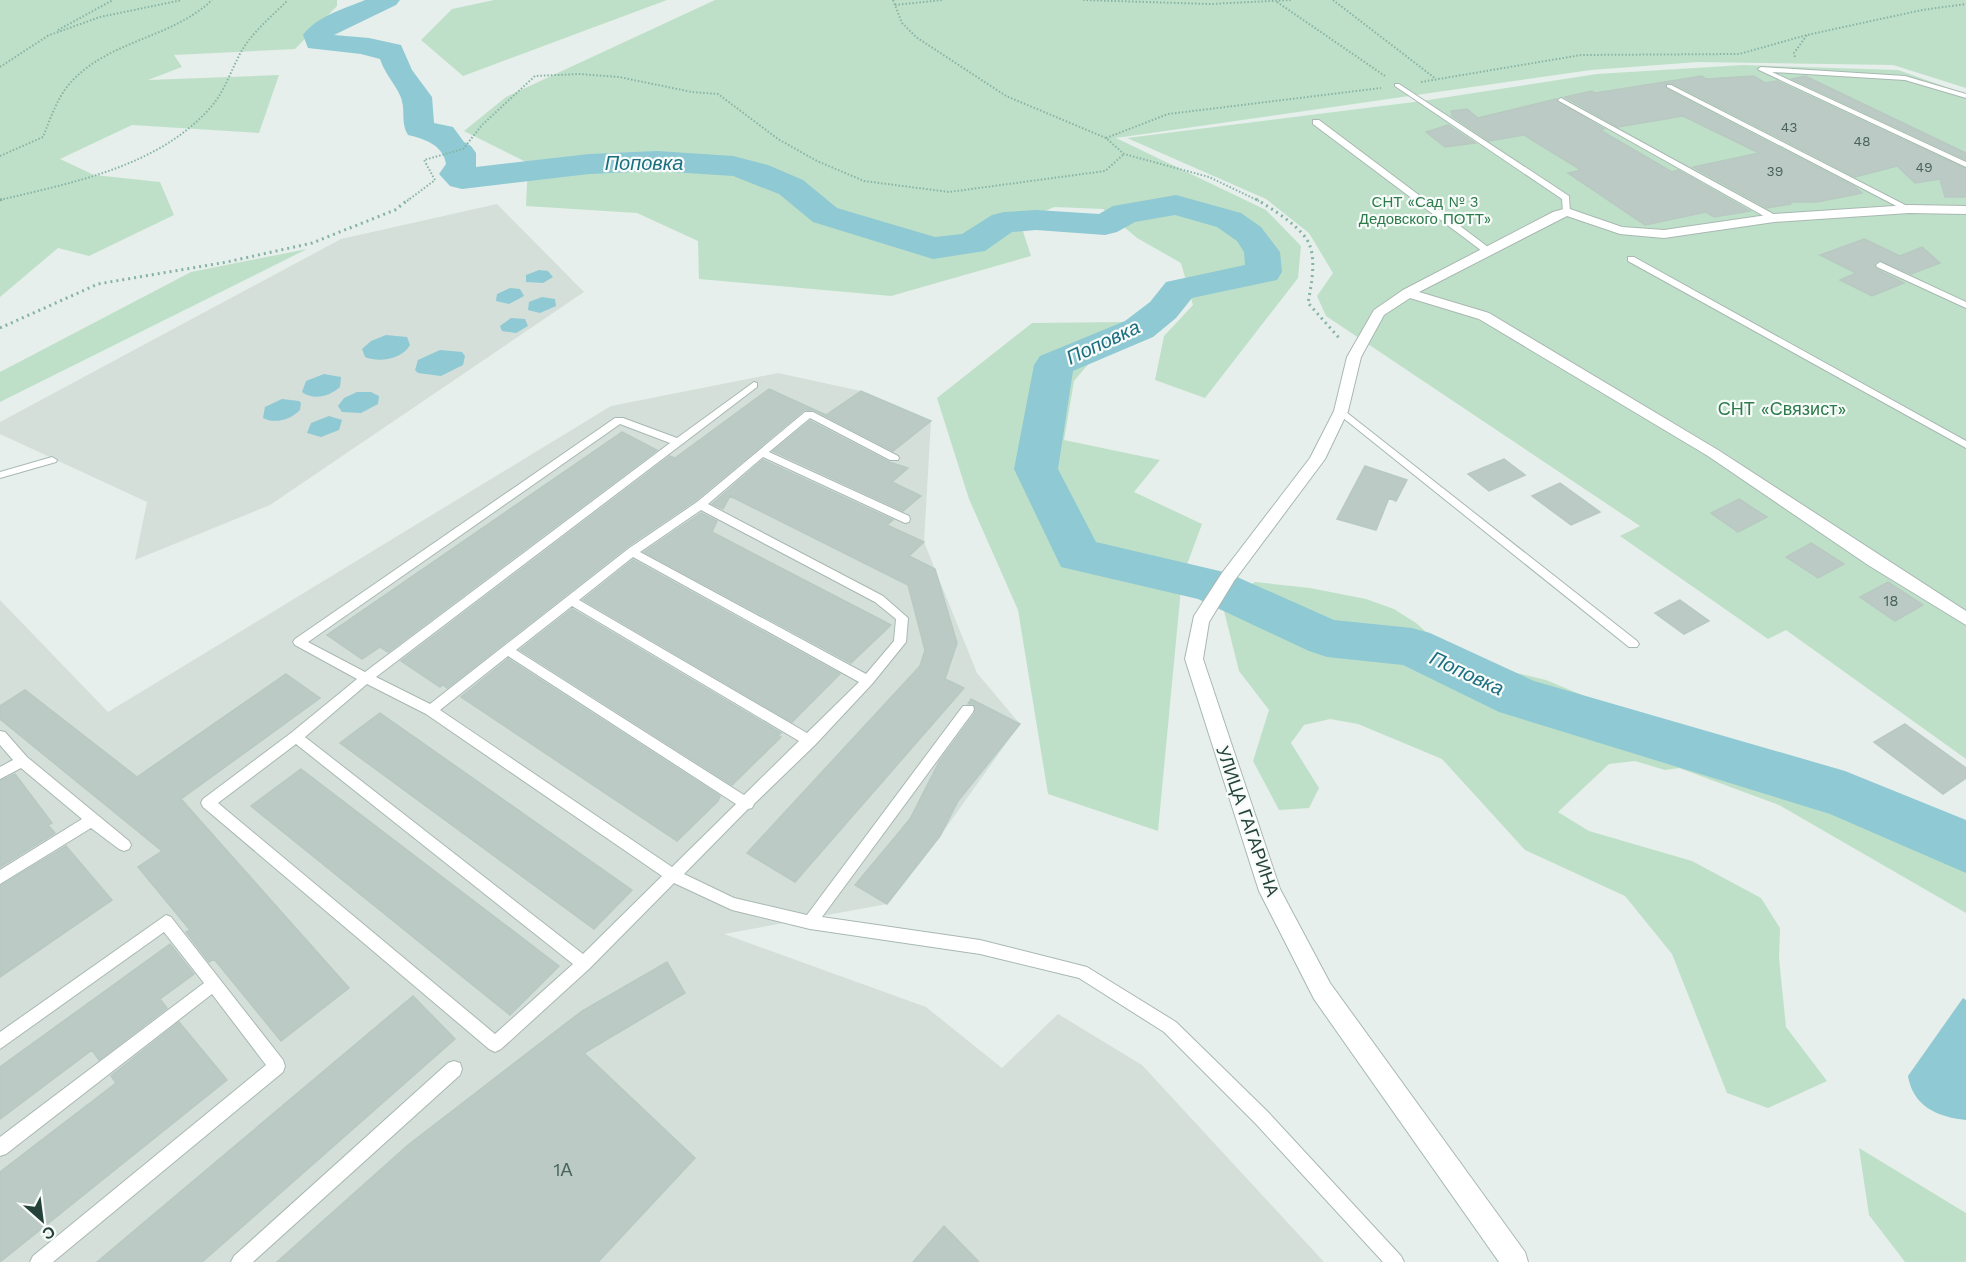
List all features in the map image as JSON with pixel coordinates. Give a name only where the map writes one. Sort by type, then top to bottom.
[{"type":"street","points":[[1567,212],[1642,234],[1664,234],[1774,218],[1909,209],[1966,210]]},
{"type":"street","name":"УЛИЦА ГАГАРИНА","points":[[1515,1262],[1322,991],[1270,891],[1194,659],[1200,621],[1228,577],[1317,459],[1341,411],[1354,357],[1379,313],[1408,294],[1557,215],[1567,212]]},
{"type":"street","points":[[1408,294],[1484,316],[1713,453],[1874,561],[1966,619]]},
{"type":"lane","points":[[1966,96],[1905,78],[1761,69],[1966,165]]},
{"type":"lane","points":[[1397,86],[1566,198],[1567,212]]},
{"type":"lane","points":[[1669,86],[1909,209]]},
{"type":"lane","points":[[1561,100],[1774,218]]},
{"type":"lane","points":[[1316,122],[1489,252]]},
{"type":"lane","points":[[1631,259],[1966,445]]},
{"type":"lane","points":[[1880,265],[1966,305]]},
{"type":"lane","points":[[700,506],[879,598],[902,618],[900,642],[868,681],[747,804],[584,964],[495,1044],[208,803],[296,737],[366,678],[754,385]]},
{"type":"lane","points":[[1341,411],[1633,644]]},
{"type":"lane","points":[[431,710],[632,552],[700,506],[809,414],[894,458]]},
{"type":"lane","points":[[679,443],[619,420],[299,642],[431,710],[674,876],[732,904],[810,922],[980,946],[1082,972],[1170,1027],[1262,1118],[1395,1262]]},
{"type":"lane","points":[[762,453],[905,519]]},
{"type":"lane","points":[[0,475],[52,460]]},
{"type":"lane","points":[[632,552],[868,681]]},
{"type":"lane","points":[[571,600],[810,741]]},
{"type":"lane","points":[[507,650],[747,804]]},
{"type":"lane","points":[[810,922],[968,709]]},
{"type":"lane","points":[[0,736],[22,761],[124,845]]},
{"type":"lane","points":[[296,737],[584,964]]},
{"type":"lane","points":[[0,774],[22,761]]},
{"type":"lane","points":[[0,878],[92,820]]},
{"type":"lane","points":[[0,1041],[166,922],[277,1066],[39,1262]]},
{"type":"lane","points":[[0,1148],[214,984]]},
{"type":"lane","points":[[240,1262],[453,1069]]},
{"type":"path","points":[[0,67],[47,36],[112,0]]},
{"type":"path","points":[[47,36],[100,17],[182,0]]},
{"type":"path","points":[[0,156],[43,137],[61,97],[73,80],[89,66],[122,46],[196,15],[212,0]]},
{"type":"path","points":[[0,200],[109,170],[140,158],[181,134],[210,108],[250,40],[288,0]]},
{"type":"path","points":[[893,0],[902,23],[916,37],[1006,96],[1106,138],[1124,154],[1209,177],[1253,197],[1288,220],[1310,245],[1312,279],[1308,303],[1354,357]]},
{"type":"path","points":[[895,5],[942,0]]},
{"type":"path","points":[[1083,0],[1210,4],[1292,0]]},
{"type":"path","points":[[1333,0],[1436,80]]},
{"type":"path","points":[[1276,1],[1397,86]]},
{"type":"path","points":[[1106,138],[1168,114],[1397,86],[1581,56],[1739,54],[1807,35],[1922,10],[1966,4]]},
{"type":"path","points":[[1801,70],[1794,53],[1807,35]]},
{"type":"path","points":[[0,328],[98,284],[227,262],[312,243],[395,210],[435,180],[424,160],[463,149],[482,125],[535,76],[579,74],[619,77],[692,92],[718,94],[778,140],[818,160],[864,181],[919,190],[949,192],[1105,171],[1124,154]]},
{"type":"shaded area","points":[[497,204],[584,292],[270,505],[135,560],[147,502],[0,434],[0,422],[341,239]]},
{"type":"shaded area","points":[[778,373],[861,391],[931,421],[924,542],[977,673],[1020,724],[940,836],[887,904],[724,934],[926,1007],[1002,1068],[1058,1014],[1142,1065],[1324,1262],[0,1262],[0,600],[108,712],[611,406]]},
{"type":"green space","points":[[0,0],[337,0],[337,6],[295,49],[174,55],[182,67],[148,80],[279,75],[259,133],[132,125],[60,159],[94,175],[160,182],[174,215],[89,256],[58,248],[0,297]]},
{"type":"green space","points":[[494,0],[667,0],[463,76],[421,40],[452,9]]},
{"type":"green space","points":[[715,0],[1966,0],[1966,88],[1893,65],[1698,62],[1591,70],[1116,138],[1266,210],[1301,246],[1298,278],[1205,398],[1155,380],[1164,336],[1193,305],[1181,263],[1137,238],[1103,209],[1054,207],[1020,222],[1031,256],[891,296],[699,279],[698,241],[637,213],[526,206],[528,163],[464,131],[506,97]]},
{"type":"green space","points":[[1743,65],[1898,70],[1966,94],[1966,759],[1786,630],[1768,639],[1620,536],[1640,526],[1326,316],[1317,296],[1333,273],[1309,233],[1266,199],[1127,138],[1422,101],[1597,74]]},
{"type":"green space","points":[[307,249],[0,402],[0,372],[191,272]]},
{"type":"green space","points":[[1124,322],[1074,381],[1064,440],[1160,460],[1134,492],[1202,524],[1182,578],[1158,831],[1048,794],[1018,610],[969,499],[937,398],[1032,323]]},
{"type":"green space","points":[[1255,582],[1310,588],[1366,599],[1394,609],[1416,623],[1456,659],[1546,680],[1635,717],[1800,760],[1966,840],[1966,913],[1779,805],[1679,768],[1665,770],[1635,761],[1609,764],[1558,812],[1589,831],[1692,861],[1761,898],[1780,928],[1779,958],[1786,1027],[1827,1081],[1768,1108],[1727,1093],[1672,954],[1625,896],[1525,850],[1442,759],[1358,724],[1330,719],[1304,725],[1291,743],[1319,788],[1309,808],[1279,810],[1253,761],[1269,710],[1239,671],[1224,611],[1234,595]]},
{"type":"green space","points":[[1859,1148],[1966,1213],[1966,1262],[1905,1262],[1869,1215]]},
{"type":"water","points":[[539,270],[548,271],[553,277],[543,283],[526,282],[526,275]]},
{"type":"water","points":[[510,288],[520,289],[524,296],[509,304],[496,301],[497,294]]},
{"type":"water","points":[[542,297],[555,299],[556,306],[540,313],[528,310],[529,302]]},
{"type":"water","points":[[511,318],[525,319],[528,326],[516,333],[502,331],[500,326]]},
{"type":"water","points":[[386,335],[407,337],[410,345],[396,357],[377,360],[365,357],[362,349],[371,341]]},
{"type":"water","points":[[440,350],[462,352],[465,356],[463,365],[441,376],[418,373],[415,370],[418,360]]},
{"type":"water","points":[[324,374],[341,377],[340,387],[332,393],[317,397],[302,392],[306,381]]},
{"type":"water","points":[[357,392],[371,392],[379,396],[378,404],[361,413],[342,412],[338,406],[344,398]]},
{"type":"water","points":[[282,399],[299,401],[300,410],[282,420],[272,421],[263,418],[265,407]]},
{"type":"water","points":[[329,416],[342,420],[339,430],[321,437],[307,433],[311,423]]},
{"type":"water","points":[[1963,998],[1966,1000],[1966,1120],[1945,1116],[1928,1108],[1915,1095],[1908,1076]]},
{"type":"building","points":[[1702,76],[1706,79],[1754,76],[1765,83],[1777,81],[1966,169],[1966,197],[1945,197],[1940,179],[1915,183],[1897,166],[1855,177],[1672,83],[1665,83],[1666,89],[1855,187],[1862,193],[1817,202],[1788,202],[1791,204],[1767,208],[1693,167],[1759,153],[1683,116],[1618,127],[1565,97],[1592,91],[1595,93]]},
{"type":"building","points":[[1805,76],[1966,153],[1966,160],[1792,79]]},
{"type":"building","points":[[1556,99],[1604,129],[1600,130],[1672,172],[1678,170],[1750,211],[1714,217],[1706,212],[1645,225],[1568,173],[1581,170],[1524,135],[1489,141],[1452,116],[1451,111],[1467,109],[1478,118]]},
{"type":"building","points":[[1448,125],[1475,143],[1445,147],[1426,132]]},
{"type":"building","points":[[1864,239],[1900,256],[1922,247],[1940,263],[1911,274],[1879,260],[1874,264],[1876,269],[1904,283],[1872,296],[1840,280],[1856,273],[1820,255]]},
{"type":"building","points":[[769,389],[826,415],[861,391],[931,421],[893,451],[814,410],[804,410],[696,500],[627,547],[447,688],[443,685],[440,687],[401,661],[670,456],[675,458]]},
{"type":"building","points":[[810,421],[889,462],[908,468],[892,482],[921,496],[903,511],[773,451]]},
{"type":"building","points":[[622,432],[657,450],[388,652],[380,647],[362,659],[327,635]]},
{"type":"building","points":[[1504,459],[1525,475],[1489,491],[1468,474]]},
{"type":"building","points":[[763,460],[893,520],[887,525],[924,542],[909,556],[935,569],[957,643],[945,679],[964,688],[795,882],[747,853],[920,666],[925,650],[908,585],[730,496],[723,509],[712,504]]},
{"type":"building","points":[[1365,466],[1407,480],[1396,501],[1389,498],[1376,530],[1337,519]]},
{"type":"building","points":[[1560,483],[1600,512],[1571,525],[1532,496]]},
{"type":"building","points":[[1739,499],[1767,517],[1738,532],[1711,513]]},
{"type":"building","points":[[701,513],[717,521],[712,532],[891,625],[851,663],[644,552]]},
{"type":"building","points":[[1811,543],[1844,564],[1818,578],[1786,557]]},
{"type":"building","points":[[633,560],[840,674],[792,722],[583,600]]},
{"type":"building","points":[[1888,582],[1923,605],[1895,621],[1860,597]]},
{"type":"building","points":[[1680,600],[1709,621],[1684,634],[1655,613]]},
{"type":"building","points":[[572,609],[781,733],[778,735],[781,737],[732,785],[520,650]]},
{"type":"building","points":[[508,659],[720,796],[718,801],[677,841],[461,697]]},
{"type":"building","points":[[286,674],[320,698],[181,799],[349,988],[281,1041],[214,959],[209,962],[186,932],[190,930],[138,867],[162,851],[0,719],[0,706],[25,690],[137,777]]},
{"type":"building","points":[[971,699],[1020,724],[958,801],[940,836],[887,904],[855,885],[910,819],[939,762],[975,713],[974,704],[968,704]]},
{"type":"building","points":[[380,713],[632,890],[594,929],[340,743]]},
{"type":"building","points":[[1905,724],[1966,768],[1966,778],[1943,794],[1874,742]]},
{"type":"building","points":[[301,769],[559,966],[510,1015],[251,806]]},
{"type":"building","points":[[15,774],[52,823],[48,825],[55,833],[0,867],[0,781]]},
{"type":"building","points":[[66,846],[112,900],[0,977],[0,886]]},
{"type":"building","points":[[170,944],[194,974],[160,999],[167,1008],[99,1060],[92,1050],[0,1119],[0,1067]]},
{"type":"building","points":[[667,962],[685,993],[584,1053],[695,1158],[598,1262],[277,1262],[408,1145],[582,1011]]},
{"type":"building","points":[[413,996],[455,1039],[202,1262],[97,1262]]},
{"type":"building","points":[[179,1022],[227,1080],[0,1262],[0,1172],[116,1083],[111,1076]]},
{"type":"building","points":[[944,1226],[979,1262],[913,1262]]},
{"type":"waterway","name":"Поповка","points":[[387,0],[331,24],[317,35],[318,42],[369,46],[373,50],[391,51],[399,74],[407,80],[410,90],[417,97],[419,128],[442,134],[453,149],[460,153],[462,165],[455,174],[462,179],[589,164],[657,161],[733,166],[757,172],[791,187],[825,215],[933,248],[972,243],[1004,222],[1036,220],[1105,225],[1125,213],[1176,205],[1229,220],[1249,234],[1262,252],[1264,272],[1179,290],[1163,310],[1139,329],[1054,365],[1036,469],[1078,555],[1211,585],[1327,638],[1412,647],[1518,697],[1845,795],[1966,847]]},
{"type":"park label","name":"СНТ «Сад № 3 Дедовского ПОТТ»","points":[[1425,210]]},
{"type":"park label","name":"СНТ «Связист»","points":[[1782,408]]}]
